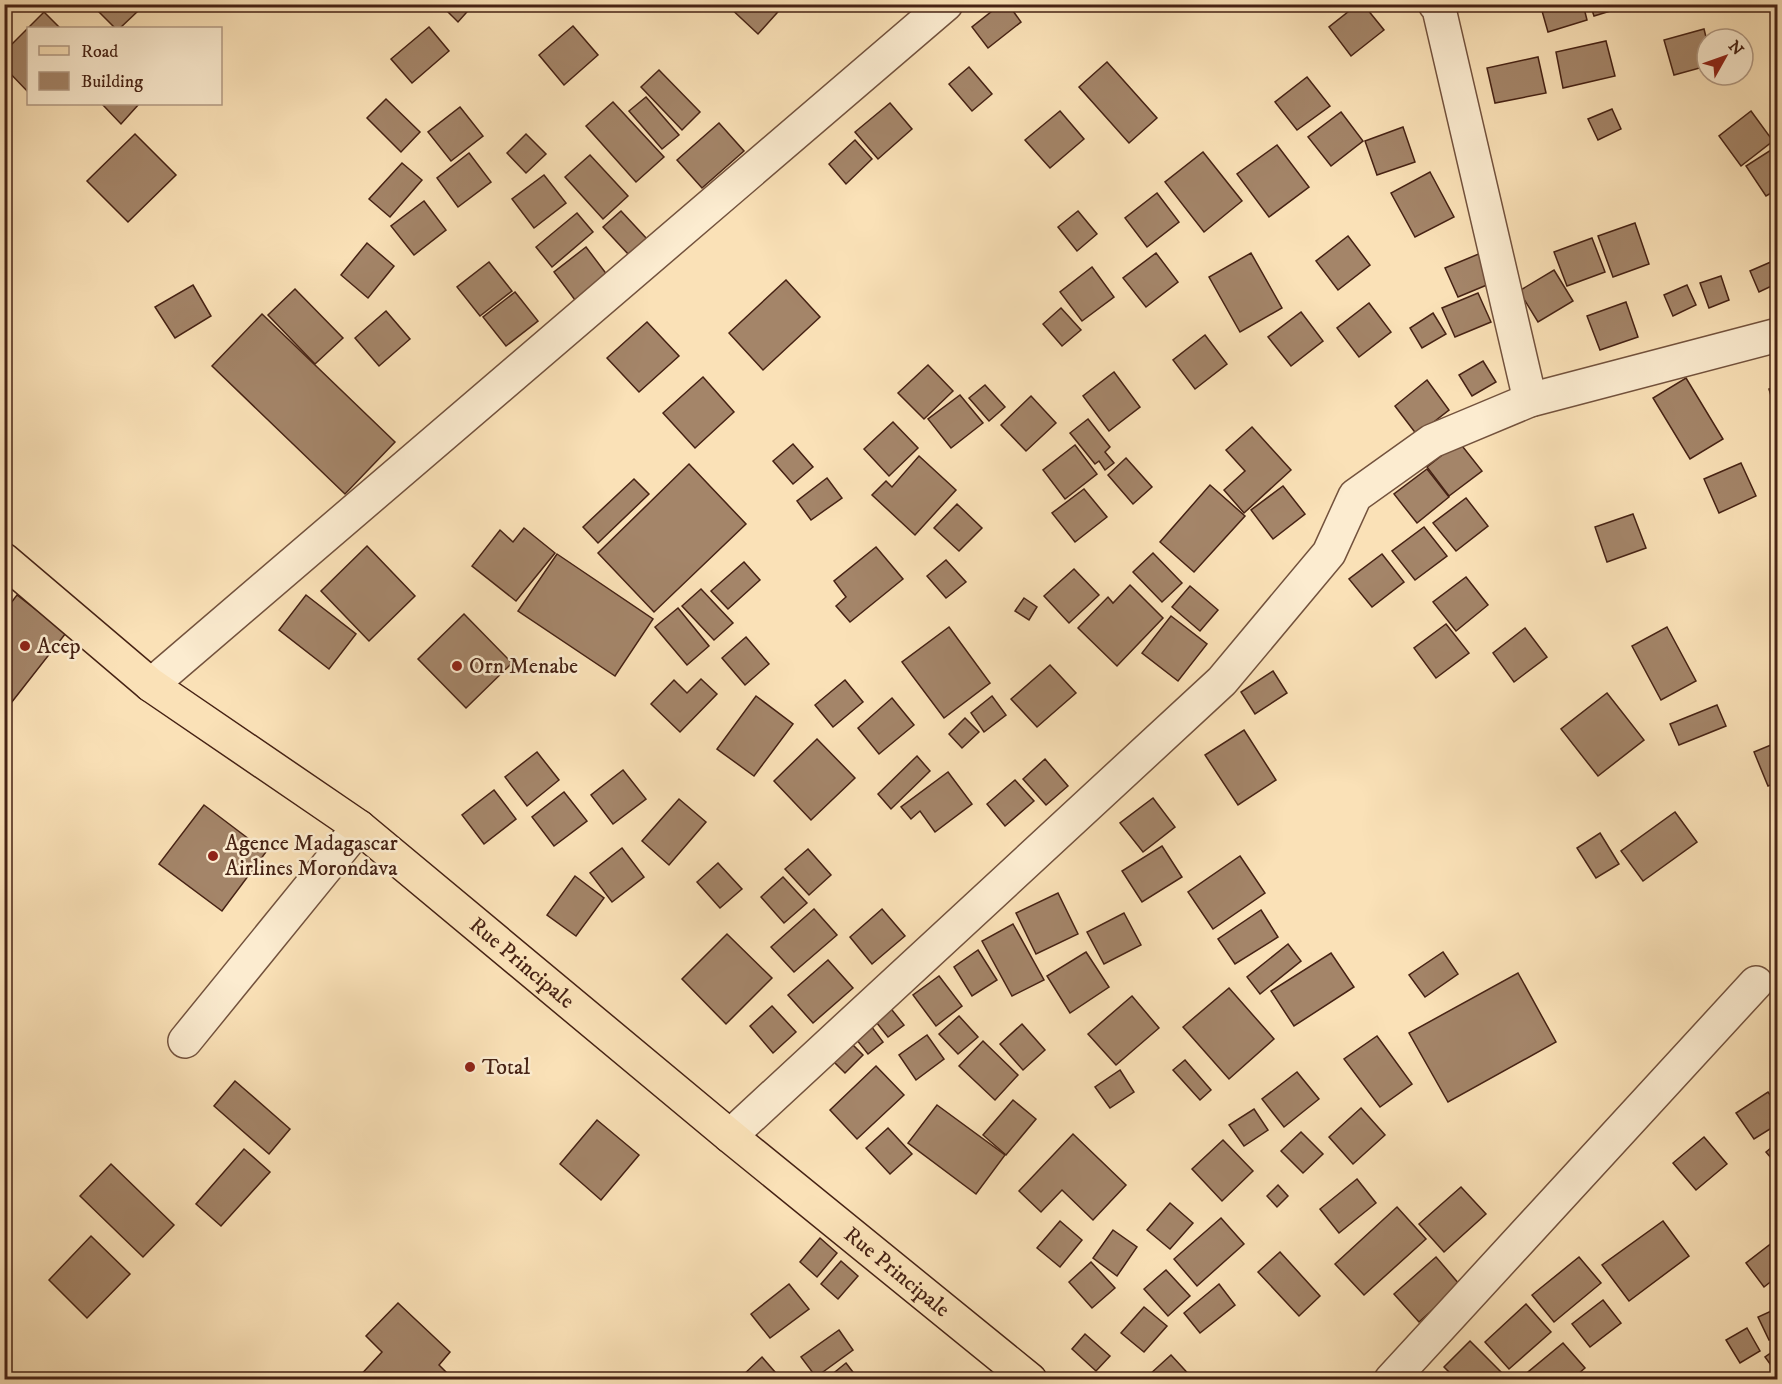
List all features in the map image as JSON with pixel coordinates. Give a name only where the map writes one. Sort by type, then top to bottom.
[{"type":"main road","name":"Rue Principale","points":[[4,560],[151,685],[359,827],[730,1136],[1030,1380]]},
{"type":"street","points":[[151,685],[946,4]]},
{"type":"street","points":[[1435,4],[1439,9],[1530,400]]},
{"type":"street","points":[[730,1136],[1222,681],[1329,553],[1355,496],[1432,441],[1530,400],[1778,335]]},
{"type":"street","points":[[185,1041],[359,827]]},
{"type":"street","points":[[1391,1380],[1756,983]]},
{"type":"building","points":[[95,4],[131,4],[138,11],[121,27],[114,27],[93,6]]},
{"type":"building","points":[[440,4],[474,4],[458,22]]},
{"type":"building","points":[[726,4],[785,4],[758,34]]},
{"type":"building","points":[[1001,4],[1008,4],[1021,22],[988,48],[972,27]]},
{"type":"building","points":[[1358,4],[1363,4],[1384,30],[1351,56],[1329,27]]},
{"type":"building","points":[[1540,4],[1583,4],[1587,20],[1548,32]]},
{"type":"building","points":[[1590,4],[1633,4],[1594,16]]},
{"type":"building","points":[[44,12],[59,27],[29,27]]},
{"type":"building","points":[[573,26],[598,55],[564,85],[539,55]]},
{"type":"building","points":[[429,27],[449,51],[412,83],[391,59]]},
{"type":"building","points":[[27,29],[27,91],[4,67],[4,52]]},
{"type":"building","points":[[1695,31],[1695,69],[1674,75],[1664,40]]},
{"type":"building","points":[[1606,41],[1615,76],[1563,88],[1556,52]]},
{"type":"building","points":[[1538,57],[1546,93],[1495,103],[1487,68]]},
{"type":"building","points":[[1107,62],[1157,118],[1129,143],[1079,87]]},
{"type":"building","points":[[969,67],[992,94],[972,111],[949,84]]},
{"type":"building","points":[[659,70],[700,112],[682,130],[641,87]]},
{"type":"building","points":[[1307,77],[1330,106],[1297,130],[1275,102]]},
{"type":"building","points":[[646,97],[679,135],[662,149],[629,111]]},
{"type":"building","points":[[386,99],[420,132],[401,152],[367,118]]},
{"type":"building","points":[[613,102],[664,157],[636,182],[586,126]]},
{"type":"building","points":[[890,103],[912,129],[878,159],[855,132]]},
{"type":"building","points":[[103,105],[138,105],[121,124]]},
{"type":"building","points":[[460,107],[483,136],[451,161],[428,132]]},
{"type":"building","points":[[1612,109],[1621,129],[1598,140],[1588,119]]},
{"type":"building","points":[[1060,111],[1084,139],[1050,168],[1025,140]]},
{"type":"building","points":[[1751,111],[1773,141],[1741,166],[1719,136]]},
{"type":"building","points":[[1341,112],[1363,141],[1331,166],[1308,137]]},
{"type":"building","points":[[719,123],[744,151],[702,188],[677,160]]},
{"type":"building","points":[[1403,127],[1415,162],[1377,175],[1365,141]]},
{"type":"building","points":[[135,134],[176,175],[128,222],[87,181]]},
{"type":"building","points":[[526,134],[546,154],[526,173],[507,153]]},
{"type":"building","points":[[855,140],[872,159],[846,184],[829,164]]},
{"type":"building","points":[[1277,145],[1309,187],[1269,217],[1237,174]]},
{"type":"building","points":[[1771,150],[1778,158],[1778,189],[1766,196],[1746,166]]},
{"type":"building","points":[[1203,152],[1242,201],[1204,232],[1165,182]]},
{"type":"building","points":[[469,153],[491,182],[458,207],[437,178]]},
{"type":"building","points":[[590,155],[628,196],[603,219],[565,177]]},
{"type":"building","points":[[402,163],[422,180],[390,217],[369,199]]},
{"type":"building","points":[[1430,172],[1454,217],[1415,237],[1391,193]]},
{"type":"building","points":[[544,175],[566,203],[534,228],[512,199]]},
{"type":"building","points":[[1157,193],[1179,222],[1147,247],[1125,218]]},
{"type":"building","points":[[424,201],[446,230],[414,255],[391,226]]},
{"type":"building","points":[[621,211],[647,239],[629,255],[603,227]]},
{"type":"building","points":[[1078,211],[1097,234],[1077,251],[1058,227]]},
{"type":"building","points":[[577,213],[593,232],[552,267],[536,247]]},
{"type":"building","points":[[1635,223],[1649,264],[1613,277],[1598,236]]},
{"type":"building","points":[[1348,236],[1370,265],[1338,290],[1316,261]]},
{"type":"building","points":[[1592,238],[1605,272],[1567,286],[1554,252]]},
{"type":"building","points":[[367,243],[394,266],[368,298],[341,275]]},
{"type":"building","points":[[586,247],[608,276],[575,300],[554,272]]},
{"type":"building","points":[[1156,253],[1178,282],[1146,307],[1123,278]]},
{"type":"building","points":[[1251,253],[1282,308],[1240,332],[1209,277]]},
{"type":"building","points":[[1481,253],[1494,282],[1458,297],[1445,268]]},
{"type":"building","points":[[1773,261],[1778,270],[1778,283],[1759,292],[1750,271]]},
{"type":"building","points":[[489,262],[512,291],[480,316],[457,287]]},
{"type":"building","points":[[1092,267],[1114,297],[1082,321],[1060,292]]},
{"type":"building","points":[[1554,270],[1573,301],[1538,322],[1519,291]]},
{"type":"building","points":[[1721,276],[1729,300],[1709,308],[1700,283]]},
{"type":"building","points":[[786,280],[820,317],[763,370],[729,333]]},
{"type":"building","points":[[193,285],[211,316],[175,338],[155,307]]},
{"type":"building","points":[[1687,285],[1696,305],[1673,316],[1664,295]]},
{"type":"building","points":[[295,289],[343,338],[315,364],[268,315]]},
{"type":"building","points":[[515,292],[538,321],[506,346],[483,317]]},
{"type":"building","points":[[1478,293],[1491,322],[1455,337],[1442,308]]},
{"type":"building","points":[[1626,302],[1638,337],[1600,350],[1587,316]]},
{"type":"building","points":[[1369,303],[1391,332],[1359,357],[1337,328]]},
{"type":"building","points":[[1061,308],[1081,330],[1062,346],[1043,324]]},
{"type":"building","points":[[386,311],[410,339],[379,366],[355,338]]},
{"type":"building","points":[[1301,312],[1323,341],[1291,366],[1268,337]]},
{"type":"building","points":[[1433,313],[1446,334],[1422,348],[1410,328]]},
{"type":"building","points":[[262,314],[395,442],[345,494],[212,366]]},
{"type":"building","points":[[647,322],[679,356],[639,392],[607,358]]},
{"type":"building","points":[[1205,335],[1227,364],[1195,389],[1173,360]]},
{"type":"building","points":[[1483,361],[1496,382],[1472,396],[1459,375]]},
{"type":"building","points":[[928,365],[953,391],[924,419],[898,393]]},
{"type":"building","points":[[1114,372],[1140,407],[1109,431],[1083,396]]},
{"type":"building","points":[[703,377],[734,412],[695,448],[663,413]]},
{"type":"building","points":[[1686,378],[1723,439],[1690,459],[1653,398]]},
{"type":"building","points":[[1427,380],[1449,410],[1417,435],[1395,406]]},
{"type":"building","points":[[985,385],[1005,407],[989,421],[969,398]]},
{"type":"building","points":[[1778,387],[1778,419],[1769,389]]},
{"type":"building","points":[[960,395],[983,423],[951,448],[928,419]]},
{"type":"building","points":[[1031,396],[1056,423],[1026,451],[1001,425]]},
{"type":"building","points":[[1088,419],[1110,447],[1105,452],[1114,463],[1105,470],[1099,461],[1095,464],[1070,433]]},
{"type":"building","points":[[893,422],[918,448],[889,476],[864,449]]},
{"type":"building","points":[[1252,427],[1291,470],[1244,513],[1224,490],[1245,471],[1226,450]]},
{"type":"building","points":[[1459,442],[1482,471],[1449,496],[1427,467]]},
{"type":"building","points":[[793,444],[813,467],[793,484],[773,461]]},
{"type":"building","points":[[1075,445],[1097,474],[1065,499],[1043,470]]},
{"type":"building","points":[[919,456],[956,490],[915,535],[872,495],[886,481],[892,487]]},
{"type":"building","points":[[1126,458],[1152,487],[1133,504],[1108,475]]},
{"type":"building","points":[[1741,463],[1756,496],[1719,513],[1704,479]]},
{"type":"building","points":[[689,464],[746,524],[654,612],[598,553]]},
{"type":"building","points":[[1427,469],[1449,497],[1417,523],[1394,494]]},
{"type":"building","points":[[827,478],[842,498],[811,520],[797,501]]},
{"type":"building","points":[[634,479],[649,494],[598,543],[583,527]]},
{"type":"building","points":[[1210,485],[1245,516],[1194,572],[1160,542]]},
{"type":"building","points":[[1283,486],[1305,514],[1273,539],[1251,510]]},
{"type":"building","points":[[1084,489],[1107,517],[1075,542],[1052,513]]},
{"type":"building","points":[[1466,498],[1488,526],[1456,551],[1433,523]]},
{"type":"building","points":[[957,504],[982,528],[959,551],[934,528]]},
{"type":"building","points":[[1633,514],[1646,548],[1607,562],[1595,527]]},
{"type":"building","points":[[1424,527],[1447,556],[1415,580],[1392,551]]},
{"type":"building","points":[[524,528],[555,553],[516,601],[472,566],[500,530],[513,542]]},
{"type":"building","points":[[367,546],[415,596],[369,641],[321,591]]},
{"type":"building","points":[[876,547],[903,579],[850,622],[836,606],[846,597],[834,581]]},
{"type":"building","points":[[1153,553],[1182,583],[1162,602],[1133,572]]},
{"type":"building","points":[[557,554],[653,619],[615,676],[518,611]]},
{"type":"building","points":[[1382,554],[1404,582],[1372,607],[1349,579]]},
{"type":"building","points":[[946,560],[966,582],[946,598],[927,576]]},
{"type":"building","points":[[744,562],[760,580],[728,609],[711,591]]},
{"type":"building","points":[[1074,569],[1099,595],[1069,623],[1044,596]]},
{"type":"building","points":[[1466,577],[1488,605],[1456,631],[1433,602]]},
{"type":"building","points":[[1130,585],[1163,618],[1117,666],[1078,628],[1108,597],[1113,603]]},
{"type":"building","points":[[1190,586],[1218,610],[1200,631],[1172,607]]},
{"type":"building","points":[[701,589],[733,623],[714,640],[682,606]]},
{"type":"building","points":[[17,595],[66,633],[4,712],[4,612]]},
{"type":"building","points":[[306,595],[356,634],[329,669],[279,630]]},
{"type":"building","points":[[1024,598],[1037,607],[1029,620],[1015,611]]},
{"type":"building","points":[[678,608],[709,646],[687,665],[655,627]]},
{"type":"building","points":[[464,614],[512,663],[466,708],[418,659]]},
{"type":"building","points":[[1171,616],[1207,644],[1178,681],[1142,653]]},
{"type":"building","points":[[1446,624],[1469,653],[1436,678],[1414,648]]},
{"type":"building","points":[[949,627],[990,683],[944,718],[902,662]]},
{"type":"building","points":[[1667,627],[1696,681],[1661,700],[1632,646]]},
{"type":"building","points":[[1525,628],[1547,657],[1514,682],[1493,653]]},
{"type":"building","points":[[746,637],[769,664],[745,685],[722,658]]},
{"type":"building","points":[[1050,665],[1076,693],[1037,727],[1011,699]]},
{"type":"building","points":[[1273,671],[1287,693],[1255,714],[1241,692]]},
{"type":"building","points":[[701,679],[717,694],[680,732],[651,704],[674,680],[687,693]]},
{"type":"building","points":[[845,680],[863,702],[833,727],[815,705]]},
{"type":"building","points":[[1607,693],[1644,740],[1598,776],[1561,729]]},
{"type":"building","points":[[756,696],[793,724],[754,776],[717,749]]},
{"type":"building","points":[[992,696],[1006,715],[984,732],[971,713]]},
{"type":"building","points":[[892,698],[914,725],[879,754],[858,728]]},
{"type":"building","points":[[1717,705],[1726,726],[1679,745],[1670,724]]},
{"type":"building","points":[[965,718],[979,732],[962,748],[949,734]]},
{"type":"building","points":[[1244,730],[1276,780],[1238,805],[1205,755]]},
{"type":"building","points":[[817,739],[855,778],[811,820],[774,781]]},
{"type":"building","points":[[1778,742],[1778,782],[1768,786],[1754,752]]},
{"type":"building","points":[[537,752],[559,780],[527,806],[505,777]]},
{"type":"building","points":[[917,756],[930,771],[891,809],[878,794]]},
{"type":"building","points":[[1045,759],[1068,786],[1046,805],[1023,779]]},
{"type":"building","points":[[623,770],[646,799],[613,824],[591,795]]},
{"type":"building","points":[[948,772],[972,804],[935,832],[920,811],[911,819],[901,807]]},
{"type":"building","points":[[1015,780],[1034,801],[1005,826],[987,804]]},
{"type":"building","points":[[494,790],[516,819],[484,844],[462,815]]},
{"type":"building","points":[[564,792],[587,821],[554,846],[532,817]]},
{"type":"building","points":[[1153,798],[1175,827],[1143,852],[1120,823]]},
{"type":"building","points":[[679,799],[706,822],[669,865],[642,841]]},
{"type":"building","points":[[204,805],[266,852],[222,911],[159,864]]},
{"type":"building","points":[[1675,812],[1697,842],[1643,881],[1621,851]]},
{"type":"building","points":[[1600,833],[1619,864],[1596,878],[1577,848]]},
{"type":"building","points":[[1162,846],[1182,877],[1142,902],[1122,871]]},
{"type":"building","points":[[622,848],[644,877],[612,902],[590,873]]},
{"type":"building","points":[[808,849],[831,875],[809,895],[785,869]]},
{"type":"building","points":[[1240,856],[1265,893],[1213,929],[1188,892]]},
{"type":"building","points":[[718,863],[742,889],[720,908],[697,882]]},
{"type":"building","points":[[575,876],[604,898],[576,936],[547,915]]},
{"type":"building","points":[[783,877],[807,903],[784,923],[761,897]]},
{"type":"building","points":[[1058,893],[1078,934],[1036,954],[1016,913]]},
{"type":"building","points":[[814,909],[837,935],[794,972],[771,947]]},
{"type":"building","points":[[882,909],[905,936],[872,964],[850,937]]},
{"type":"building","points":[[1261,910],[1278,937],[1235,964],[1218,939]]},
{"type":"building","points":[[1124,913],[1141,945],[1104,964],[1087,932]]},
{"type":"building","points":[[1013,924],[1044,980],[1012,996],[982,941]]},
{"type":"building","points":[[727,934],[772,978],[726,1024],[682,979]]},
{"type":"building","points":[[1288,944],[1301,961],[1260,994],[1247,977]]},
{"type":"building","points":[[978,950],[997,980],[972,996],[954,967]]},
{"type":"building","points":[[1086,952],[1109,987],[1070,1013],[1047,976]]},
{"type":"building","points":[[1443,952],[1458,974],[1425,997],[1409,975]]},
{"type":"building","points":[[1331,953],[1354,987],[1294,1026],[1271,991]]},
{"type":"building","points":[[828,960],[853,988],[813,1023],[788,995]]},
{"type":"building","points":[[1518,973],[1556,1042],[1448,1102],[1409,1033]]},
{"type":"building","points":[[939,976],[962,1006],[936,1026],[913,995]]},
{"type":"building","points":[[1229,988],[1274,1039],[1229,1079],[1183,1027]]},
{"type":"building","points":[[1132,996],[1159,1028],[1116,1065],[1088,1034]]},
{"type":"building","points":[[888,1005],[904,1025],[888,1037],[873,1018]]},
{"type":"building","points":[[772,1006],[796,1032],[773,1053],[750,1026]]},
{"type":"building","points":[[959,1016],[978,1037],[958,1054],[939,1034]]},
{"type":"building","points":[[868,1022],[883,1042],[868,1054],[852,1034]]},
{"type":"building","points":[[1022,1024],[1045,1050],[1023,1070],[1000,1044]]},
{"type":"building","points":[[927,1035],[944,1059],[916,1080],[899,1055]]},
{"type":"building","points":[[1377,1036],[1412,1084],[1380,1107],[1344,1059]]},
{"type":"building","points":[[848,1040],[863,1055],[845,1073],[830,1058]]},
{"type":"building","points":[[983,1041],[1018,1075],[995,1100],[959,1066]]},
{"type":"building","points":[[1185,1060],[1211,1090],[1200,1100],[1173,1070]]},
{"type":"building","points":[[876,1066],[904,1095],[857,1139],[830,1110]]},
{"type":"building","points":[[1120,1070],[1134,1092],[1110,1108],[1095,1087]]},
{"type":"building","points":[[1297,1072],[1319,1099],[1284,1127],[1262,1099]]},
{"type":"building","points":[[235,1081],[290,1129],[269,1154],[214,1106]]},
{"type":"building","points":[[1768,1092],[1778,1106],[1778,1124],[1754,1139],[1736,1113]]},
{"type":"building","points":[[1013,1100],[1036,1119],[1006,1155],[983,1135]]},
{"type":"building","points":[[937,1105],[1005,1155],[976,1194],[908,1143]]},
{"type":"building","points":[[1361,1108],[1385,1135],[1353,1164],[1329,1137]]},
{"type":"building","points":[[1254,1109],[1268,1130],[1244,1146],[1229,1125]]},
{"type":"building","points":[[597,1120],[639,1155],[601,1200],[560,1164]]},
{"type":"building","points":[[888,1128],[912,1154],[890,1174],[866,1148]]},
{"type":"building","points":[[1301,1132],[1323,1154],[1303,1173],[1281,1151]]},
{"type":"building","points":[[1073,1134],[1126,1185],[1093,1220],[1062,1190],[1041,1212],[1019,1191]]},
{"type":"building","points":[[1704,1137],[1727,1164],[1696,1190],[1673,1163]]},
{"type":"building","points":[[1223,1140],[1253,1171],[1222,1201],[1192,1169]]},
{"type":"building","points":[[1778,1142],[1778,1166],[1766,1152]]},
{"type":"building","points":[[244,1149],[270,1172],[221,1226],[196,1204]]},
{"type":"building","points":[[111,1164],[174,1225],[143,1257],[80,1196]]},
{"type":"building","points":[[1357,1179],[1376,1203],[1339,1233],[1320,1209]]},
{"type":"building","points":[[1278,1185],[1288,1196],[1277,1207],[1267,1196]]},
{"type":"building","points":[[1461,1187],[1486,1214],[1444,1252],[1419,1224]]},
{"type":"building","points":[[1170,1203],[1193,1223],[1170,1249],[1147,1230]]},
{"type":"building","points":[[1397,1207],[1426,1239],[1364,1295],[1335,1264]]},
{"type":"building","points":[[1221,1218],[1244,1244],[1197,1286],[1174,1259]]},
{"type":"building","points":[[1060,1221],[1082,1240],[1060,1267],[1037,1248]]},
{"type":"building","points":[[1663,1221],[1689,1256],[1629,1301],[1602,1265]]},
{"type":"building","points":[[1113,1230],[1137,1247],[1117,1276],[1093,1258]]},
{"type":"building","points":[[91,1236],[130,1274],[87,1318],[49,1280]]},
{"type":"building","points":[[820,1238],[837,1253],[817,1277],[800,1262]]},
{"type":"building","points":[[1777,1239],[1778,1276],[1764,1287],[1746,1263]]},
{"type":"building","points":[[1280,1252],[1320,1296],[1299,1316],[1258,1272]]},
{"type":"building","points":[[1436,1257],[1460,1285],[1419,1322],[1394,1294]]},
{"type":"building","points":[[1579,1257],[1601,1283],[1554,1322],[1532,1295]]},
{"type":"building","points":[[841,1261],[858,1276],[838,1299],[821,1284]]},
{"type":"building","points":[[1091,1262],[1115,1288],[1092,1308],[1069,1282]]},
{"type":"building","points":[[1166,1270],[1190,1296],[1168,1316],[1144,1289]]},
{"type":"building","points":[[789,1284],[809,1309],[770,1338],[751,1314]]},
{"type":"building","points":[[1219,1284],[1235,1305],[1200,1333],[1184,1313]]},
{"type":"building","points":[[1603,1300],[1621,1323],[1590,1347],[1572,1324]]},
{"type":"building","points":[[398,1303],[450,1352],[439,1365],[454,1380],[356,1380],[382,1352],[366,1336]]},
{"type":"building","points":[[1526,1304],[1551,1332],[1509,1369],[1485,1342]]},
{"type":"building","points":[[1144,1307],[1167,1326],[1144,1352],[1121,1333]]},
{"type":"building","points":[[1778,1308],[1778,1336],[1769,1340],[1758,1317]]},
{"type":"building","points":[[1747,1328],[1760,1351],[1740,1363],[1726,1340]]},
{"type":"building","points":[[839,1330],[853,1350],[816,1377],[801,1357]]},
{"type":"building","points":[[1085,1334],[1110,1356],[1096,1371],[1072,1349]]},
{"type":"building","points":[[1470,1341],[1509,1380],[1457,1380],[1444,1367]]},
{"type":"building","points":[[1563,1343],[1585,1368],[1571,1380],[1524,1380],[1522,1377]]},
{"type":"building","points":[[1778,1348],[1778,1375],[1765,1357]]},
{"type":"building","points":[[1171,1355],[1194,1380],[1154,1380],[1150,1374]]},
{"type":"building","points":[[762,1357],[782,1380],[743,1380],[741,1377]]},
{"type":"building","points":[[846,1363],[859,1380],[825,1380]]},
{"type":"place","name":"Acep","points":[[25,646]]},
{"type":"place","name":"Orn Menabe","points":[[457,666]]},
{"type":"place","name":"Agence Madagascar Airlines Morondava","points":[[213,856]]},
{"type":"place","name":"Total","points":[[470,1067]]}]
